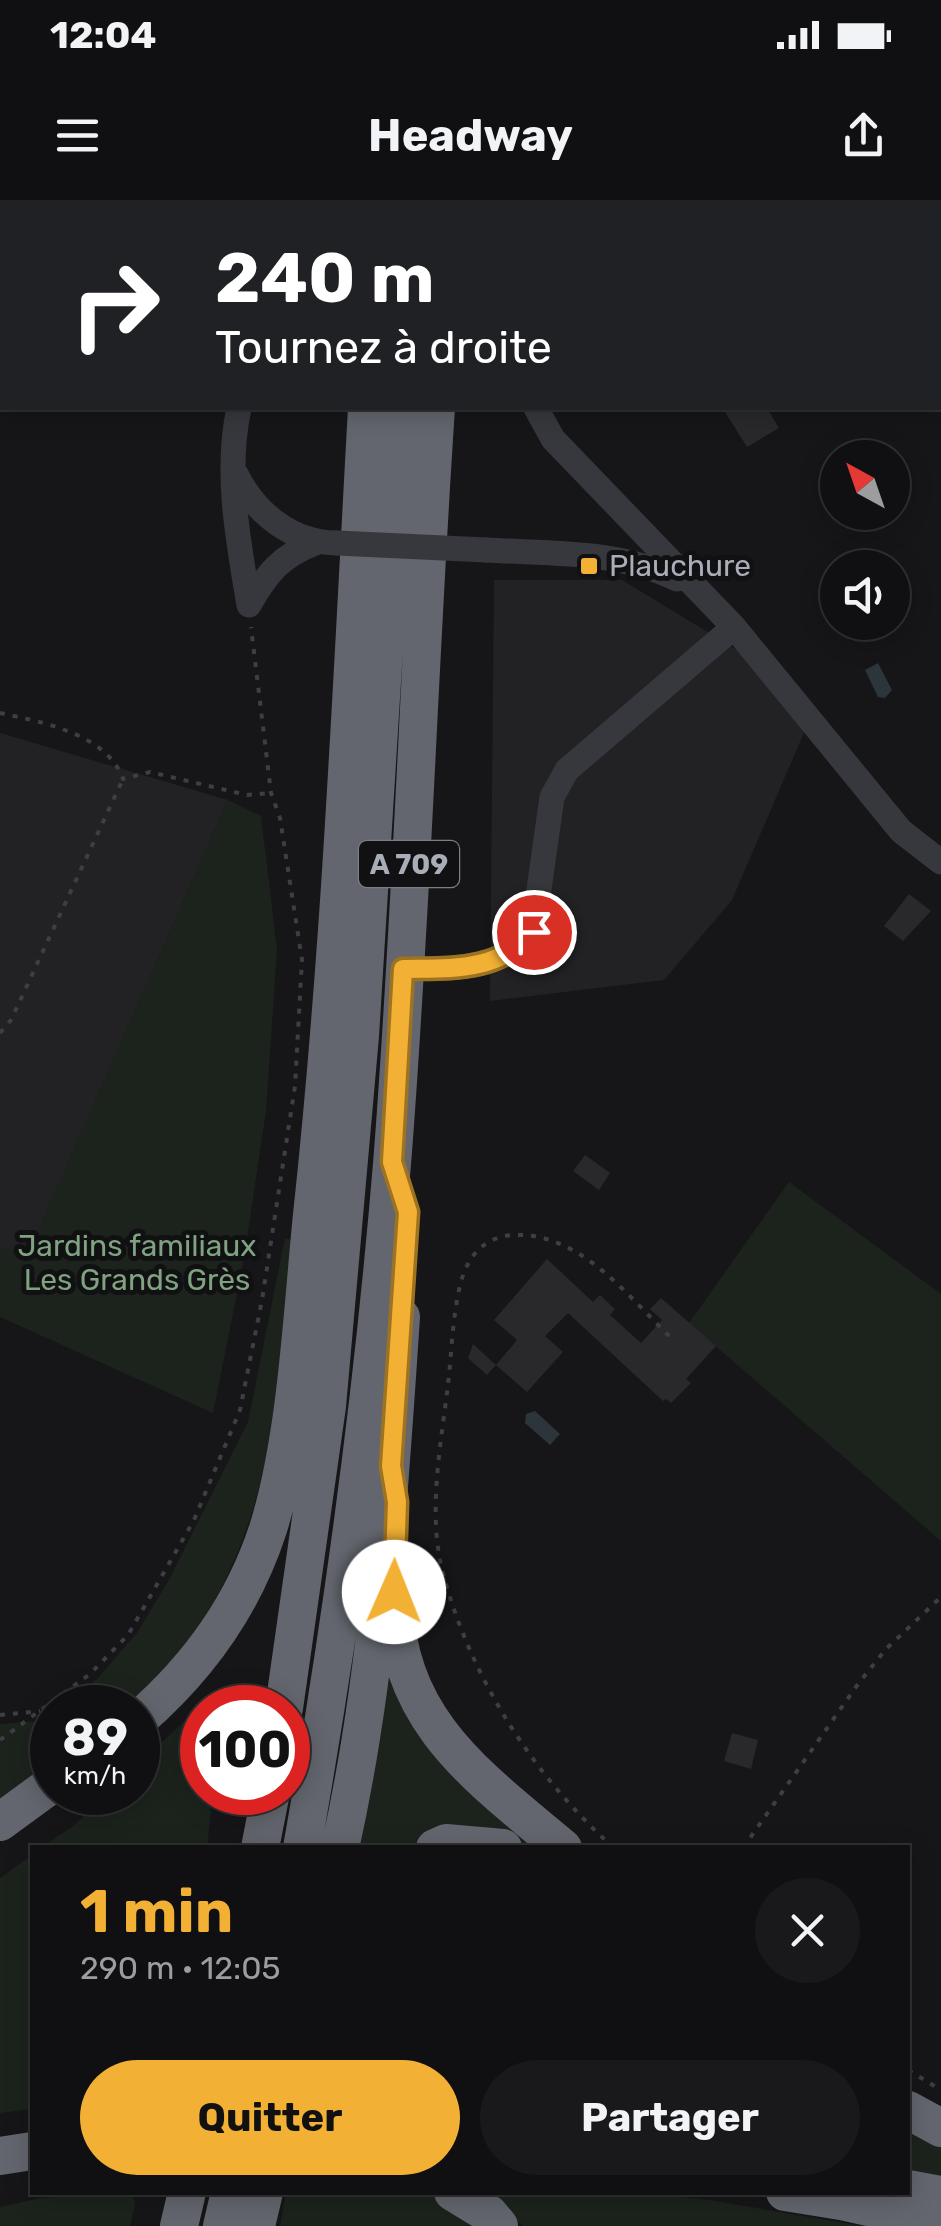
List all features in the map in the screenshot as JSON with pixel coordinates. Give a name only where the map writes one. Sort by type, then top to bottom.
[{"type":"highway","points":[[160,1701],[218,1634],[256,1560],[280,1478],[300,1333],[335,981],[367,410]]},
{"type":"highway","name":"A 709","points":[[287,1685],[327,1406],[350,1153],[398,410]]},
{"type":"highway","name":"A 709","points":[[303,1845],[324,1727],[352,1521],[392,1162],[436,410]]},
{"type":"highway","points":[[341,1845],[357,1762],[391,1466],[408,1212],[392,1162]]},
{"type":"highway","points":[[391,1466],[397,1502],[395,1625],[400,1656],[411,1686],[436,1730],[454,1751],[558,1845]]},
{"type":"highway","points":[[0,1822],[30,1800]]},
{"type":"highway","points":[[261,1845],[266,1815]]},
{"type":"highway","points":[[910,2111],[941,2128]]},
{"type":"highway","points":[[0,2141],[30,2138]]},
{"type":"highway","points":[[0,2156],[30,2151]]},
{"type":"highway","points":[[0,2181],[30,2177]]},
{"type":"highway","points":[[910,2189],[941,2195]]},
{"type":"highway","points":[[179,2226],[186,2195]]},
{"type":"highway","points":[[222,2226],[229,2195]]},
{"type":"highway","points":[[256,2226],[263,2195]]},
{"type":"highway","points":[[458,2195],[489,2214],[499,2226]]},
{"type":"highway","points":[[803,2195],[941,2223]]},
{"type":"street","points":[[239,410],[232,466],[248,604]]},
{"type":"street","points":[[537,410],[553,439],[734,627],[901,831],[941,862]]},
{"type":"street","points":[[232,466],[249,499],[279,524],[326,543]]},
{"type":"street","points":[[248,604],[288,553],[326,543],[598,556],[648,565],[693,586]]},
{"type":"street","points":[[403,969],[470,968],[522,945],[534,932],[552,797],[567,770],[734,627]]},
{"type":"path","points":[[75,1685],[128,1635],[194,1520],[240,1410],[262,1300],[292,1105],[302,960],[280,818],[271,793],[248,604]]},
{"type":"path","points":[[0,714],[62,727],[116,761],[123,779],[12,1020],[0,1033]]},
{"type":"path","points":[[123,779],[150,772],[247,795],[271,793]]},
{"type":"path","points":[[611,1845],[576,1814],[536,1764],[500,1707],[462,1634],[442,1570],[436,1520],[455,1318],[466,1267],[480,1246],[504,1235],[531,1235],[560,1240],[590,1262],[670,1337]]},
{"type":"path","points":[[745,1845],[858,1684],[886,1649],[941,1597]]},
{"type":"path","points":[[0,1716],[30,1712]]},
{"type":"path","points":[[0,1740],[30,1718]]},
{"type":"path","points":[[910,2071],[941,2090]]},
{"type":"shaded area","points":[[494,580],[622,580],[747,656],[806,728],[732,900],[664,980],[490,1001]]},
{"type":"shaded area","points":[[878,663],[892,690],[885,698],[878,697],[865,670]]},
{"type":"shaded area","points":[[0,733],[228,800],[27,1256],[3,1248],[0,1256]]},
{"type":"shaded area","points":[[535,1411],[560,1434],[550,1445],[525,1423],[526,1414]]},
{"type":"green space","name":"Jardins familiaux Les Grands Grès","points":[[228,800],[261,816],[277,950],[266,1111],[244,1258],[213,1413],[0,1317],[0,1256],[2,1247],[27,1255]]},
{"type":"green space","points":[[789,1182],[941,1294],[941,1541],[689,1323]]},
{"type":"green space","points":[[285,1238],[295,1241],[277,1400],[255,1503],[237,1553],[214,1601],[172,1664],[152,1685],[89,1685],[137,1633],[170,1578],[248,1422]]},
{"type":"green space","points":[[387,1657],[547,1845],[447,1833],[409,1845],[354,1845]]},
{"type":"green space","points":[[30,1722],[30,1777],[0,1800],[0,1724]]},
{"type":"green space","points":[[180,1725],[180,1815],[211,1815],[207,1845],[45,1845],[85,1815],[160,1815],[160,1744]]},
{"type":"green space","points":[[30,1856],[30,2109],[0,2113],[0,1878]]},
{"type":"green space","points":[[910,2117],[941,2134],[941,2182],[910,2173]]},
{"type":"green space","points":[[133,2195],[135,2204],[130,2226],[0,2226],[0,2207],[41,2198]]},
{"type":"green space","points":[[285,2195],[431,2195],[486,2226],[280,2226]]},
{"type":"green space","points":[[491,2195],[661,2195],[862,2226],[522,2226]]},
{"type":"building","points":[[768,410],[779,428],[747,447],[725,412]]},
{"type":"building","points":[[909,894],[931,911],[903,941],[884,926]]},
{"type":"building","points":[[585,1155],[610,1173],[599,1190],[573,1171]]},
{"type":"building","points":[[547,1259],[593,1302],[600,1295],[615,1309],[610,1315],[641,1343],[662,1320],[650,1309],[661,1298],[716,1346],[686,1379],[691,1383],[671,1403],[663,1401],[568,1313],[545,1336],[563,1352],[527,1392],[496,1365],[517,1340],[494,1320]]},
{"type":"building","points":[[473,1344],[496,1365],[487,1375],[468,1358]]},
{"type":"building","points":[[732,1733],[758,1740],[751,1769],[724,1761]]},
{"type":"place","name":"Plauchure","points":[[589,566]]},
{"type":"route","points":[[394,1592],[397,1502],[391,1466],[408,1212],[392,1162],[403,969],[470,968],[522,945],[534,932]]}]
